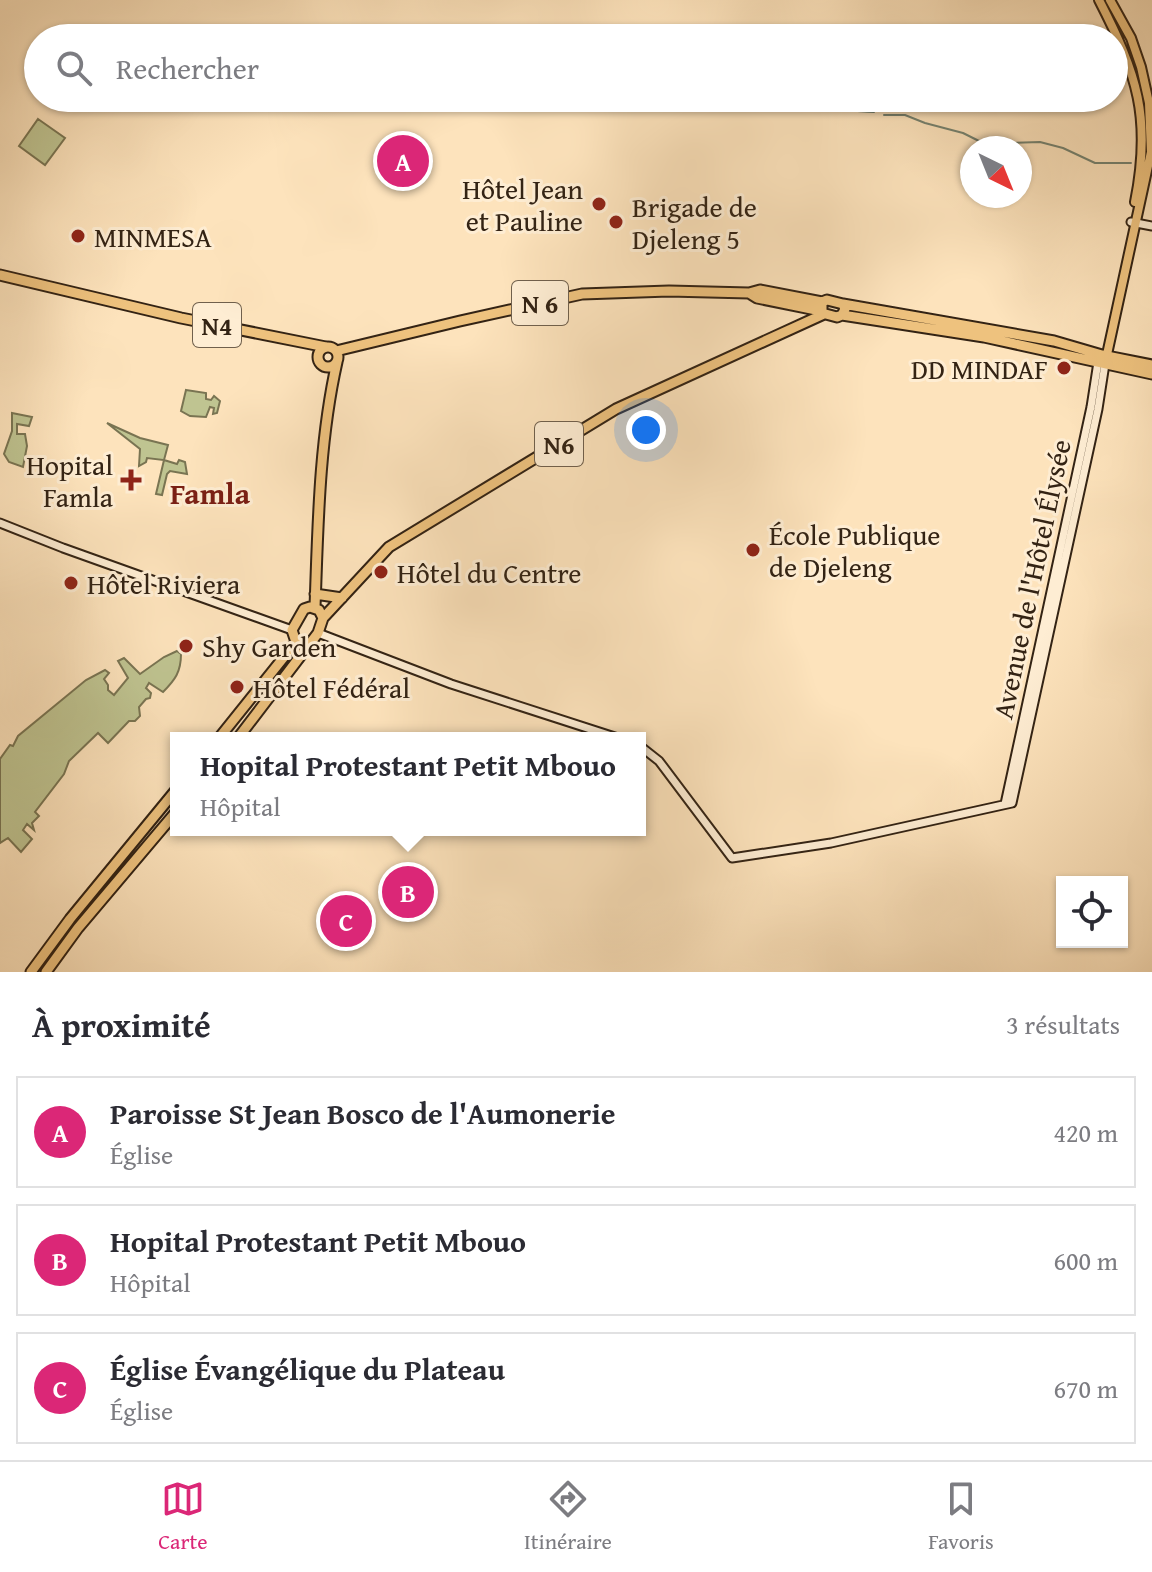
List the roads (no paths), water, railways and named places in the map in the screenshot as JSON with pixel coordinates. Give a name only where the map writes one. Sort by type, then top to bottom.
[{"type":"highway","name":"N4","points":[[0,278],[326,347]]},
{"type":"highway","name":"N 6","points":[[337,356],[582,294],[669,291],[749,293],[760,290],[822,309]]},
{"type":"highway","points":[[822,309],[906,319],[1036,342],[1152,374]]},
{"type":"highway","name":"N6","points":[[323,618],[389,547],[616,409],[822,309]]},
{"type":"highway","name":"N4","points":[[297,342],[320,361]]},
{"type":"highway","points":[[330,396],[320,361],[326,347],[337,356]]},
{"type":"highway","points":[[320,361],[332,367],[337,356]]},
{"type":"highway","points":[[243,732],[318,633],[323,618],[315,607],[319,504],[337,356]]},
{"type":"highway","points":[[1103,359],[1152,365]]},
{"type":"highway","points":[[315,594],[342,598]]},
{"type":"highway","points":[[296,642],[292,630],[304,609],[315,607]]},
{"type":"highway","points":[[296,642],[308,645]]},
{"type":"highway","points":[[224,732],[296,642]]},
{"type":"highway","points":[[265,683],[275,690]]},
{"type":"highway","points":[[31,972],[170,797]]},
{"type":"highway","points":[[46,972],[101,900],[170,819]]},
{"type":"highway","points":[[136,839],[146,847]]},
{"type":"highway","points":[[91,893],[101,900]]},
{"type":"main road","points":[[1099,0],[1110,24]]},
{"type":"main road","points":[[1110,0],[1123,24]]},
{"type":"main road","points":[[1103,359],[1151,152],[1149,103],[1141,67],[1128,33]]},
{"type":"main road","points":[[1128,63],[1141,102],[1144,153],[1133,223]]},
{"type":"street","points":[[1133,223],[1152,226]]},
{"type":"street","name":"Avenue de l'Hôtel Élysée","points":[[646,751],[659,761],[732,858],[831,843],[1009,804],[1103,359]]},
{"type":"street","points":[[0,523],[292,630]]},
{"type":"street","points":[[318,633],[451,684],[599,732]]},
{"type":"waterway","points":[[884,115],[905,115],[963,133],[985,144],[1040,142],[1063,148],[1095,163],[1131,163]]},
{"type":"place","name":"Paroisse St Jean Bosco de l'Aumonerie","points":[[403,161]]},
{"type":"place","name":"Hôtel Jean et Pauline","points":[[599,204]]},
{"type":"place","name":"Brigade de Djeleng 5","points":[[616,222]]},
{"type":"place","name":"MINMESA","points":[[78,236]]},
{"type":"place","name":"DD MINDAF","points":[[1064,368]]},
{"type":"place","name":"Hopital Famla","points":[[131,480]]},
{"type":"place","name":"École Publique de Djeleng","points":[[753,550]]},
{"type":"place","name":"Hôtel du Centre","points":[[381,572]]},
{"type":"place","name":"Hôtel Riviera","points":[[71,583]]},
{"type":"place","name":"Shy Garden","points":[[186,646]]},
{"type":"place","name":"Hôtel Fédéral","points":[[237,687]]},
{"type":"place","name":"Hopital Protestant Petit Mbouo","points":[[408,892]]},
{"type":"place","name":"Église Évangélique du Plateau","points":[[346,921]]},
{"type":"district","name":"Famla","points":[[210,493]]}]
